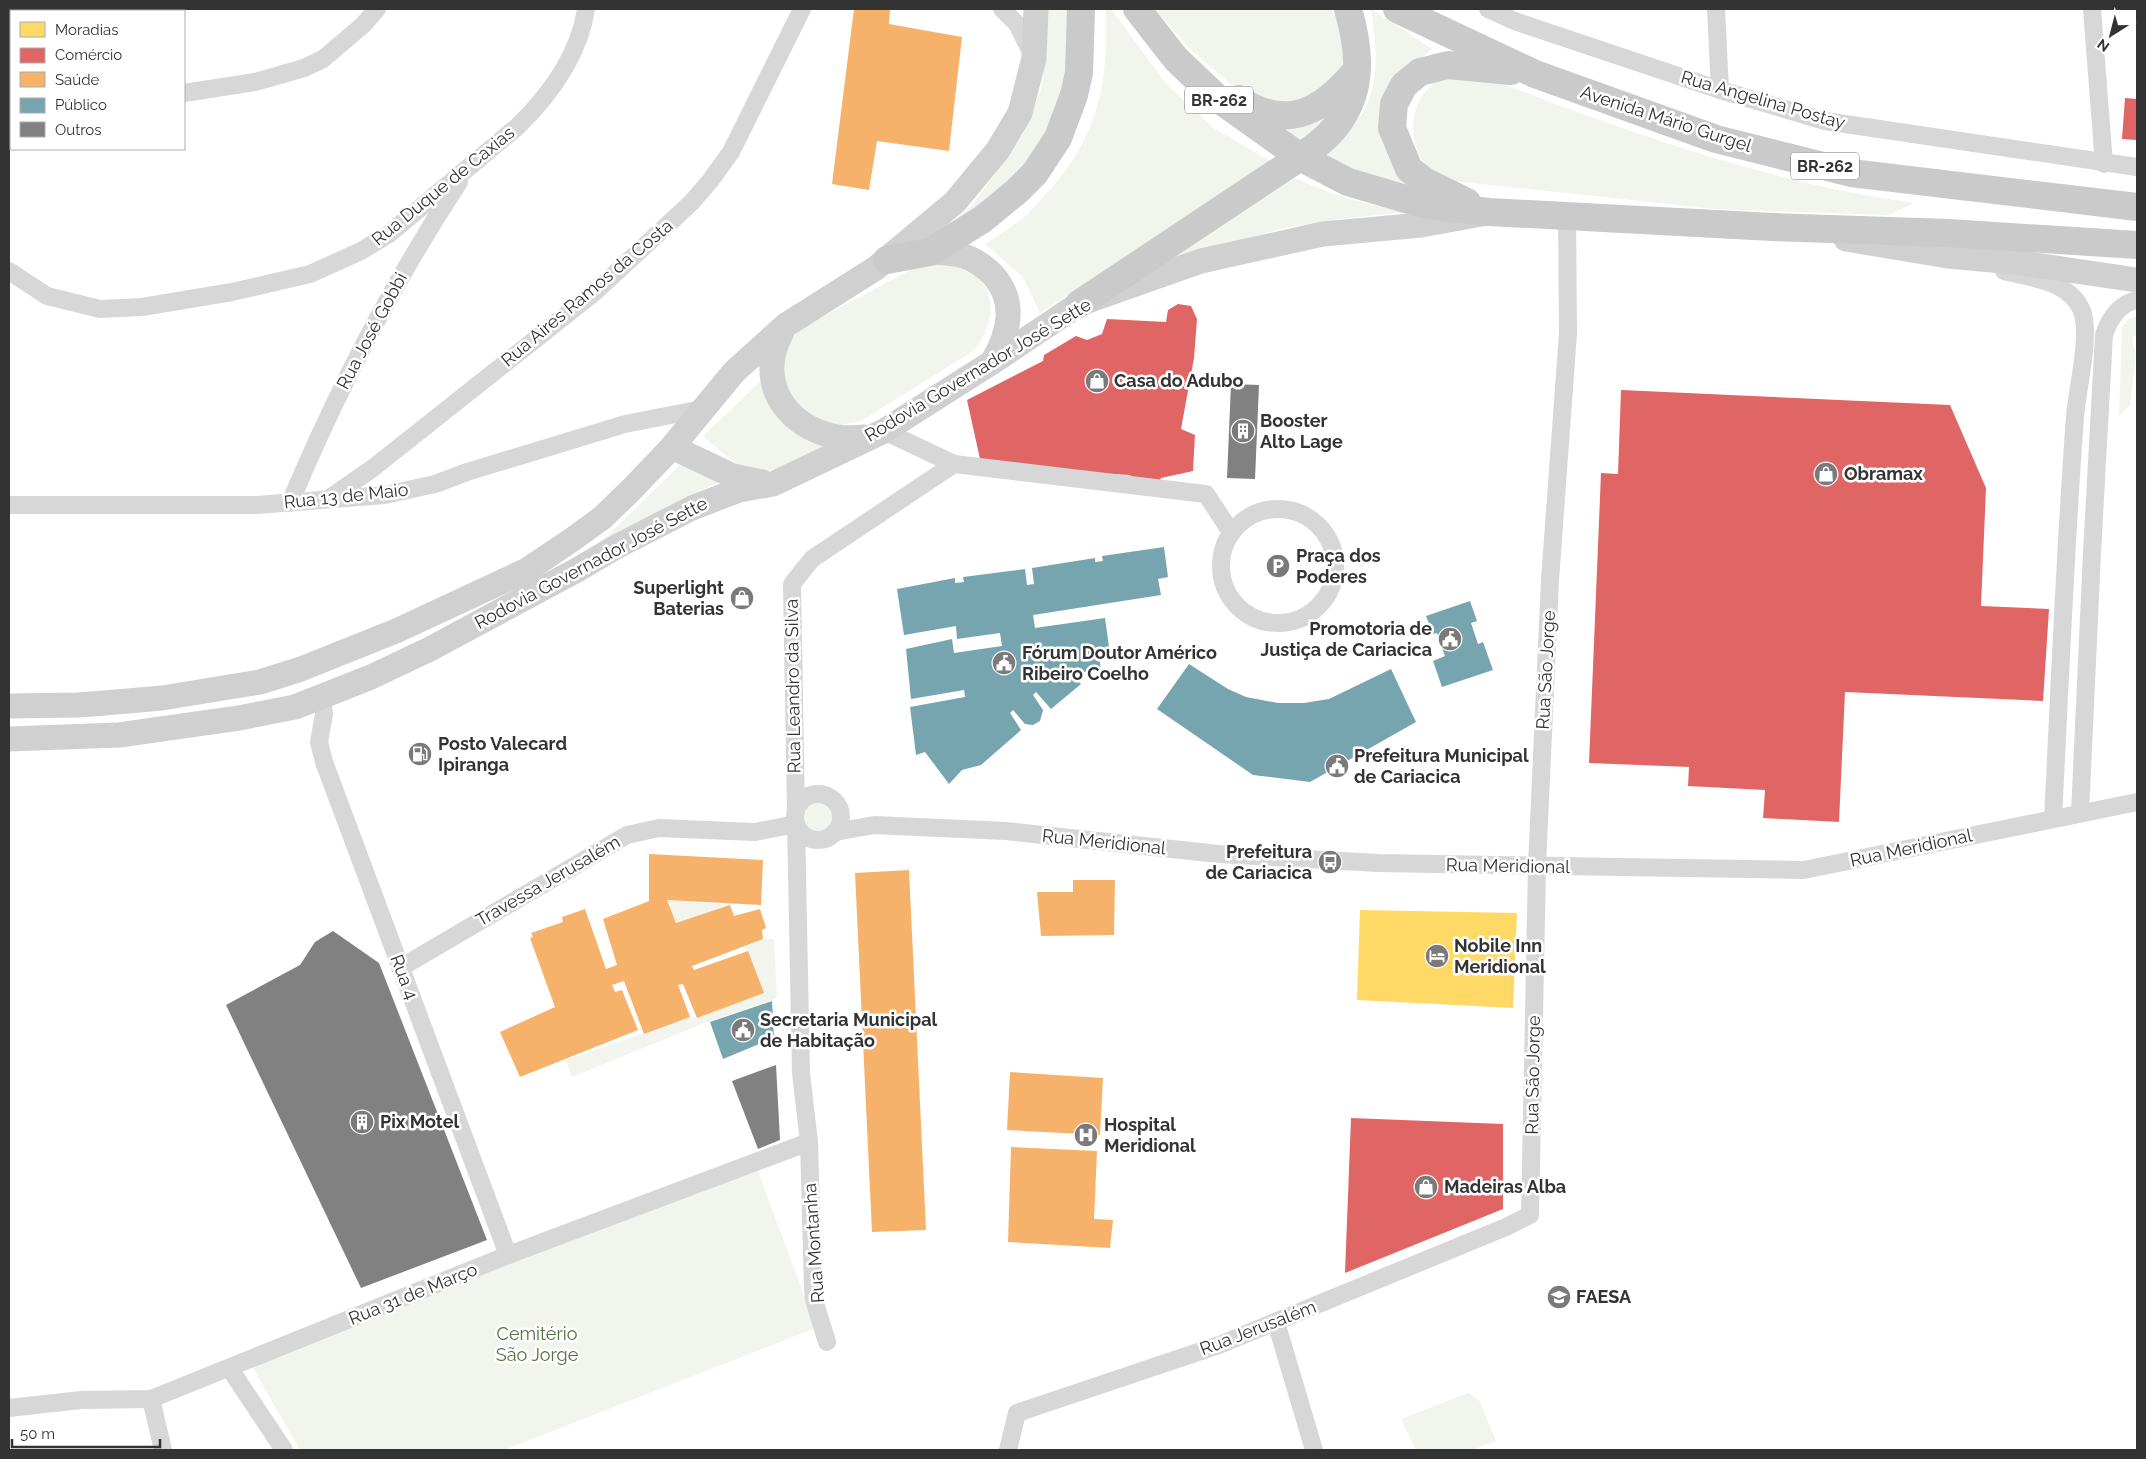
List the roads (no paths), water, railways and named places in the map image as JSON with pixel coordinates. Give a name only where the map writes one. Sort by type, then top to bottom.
[{"type":"main road","name":"Rodovia Governador José Sette","points":[[9,706],[79,705],[162,698],[260,682],[301,669],[396,631],[535,565],[602,518],[672,447],[734,372],[786,325],[887,260],[955,202],[998,150],[1020,113],[1034,58],[1036,9]]},
{"type":"main road","points":[[930,252],[990,213],[1035,173],[1048,156],[1058,138],[1074,95],[1079,73],[1081,9]]},
{"type":"main road","points":[[1079,304],[1300,157],[1330,134],[1345,113],[1359,68],[1356,36],[1348,9]]},
{"type":"main road","name":"Avenida Mário Gurgel","points":[[1397,9],[1535,74],[1716,139],[1851,172],[2134,206]]},
{"type":"main road","points":[[1144,18],[1242,102],[1266,113],[1289,116],[1314,109],[1341,89],[1359,68]]},
{"type":"main road","name":"BR-262","points":[[1144,18],[1176,59],[1216,97],[1300,157],[1348,182],[1426,205],[1489,212],[1772,227],[1949,233],[2137,245]]},
{"type":"main road","points":[[1489,212],[1437,189],[1409,169],[1392,128],[1394,104],[1404,85],[1420,72],[1448,65],[1535,74]]},
{"type":"main road","name":"Rodovia Governador José Sette","points":[[9,739],[119,735],[239,718],[295,707],[371,677],[430,649],[616,547],[692,508],[739,490],[773,484],[884,431],[992,363],[1079,304],[1201,261],[1324,234],[1448,222],[1489,212]]},
{"type":"main road","name":"BR-262","points":[[1772,227],[1956,257],[2014,262],[2137,280]]},
{"type":"main road","points":[[887,260],[930,252],[964,256],[976,261],[989,270],[1001,284],[1008,300],[1009,318],[1001,347],[992,363]]},
{"type":"main road","points":[[786,325],[776,344],[771,370],[773,385],[784,408],[816,432],[830,436],[848,439],[866,437],[884,431]]},
{"type":"main road","points":[[672,447],[733,476],[773,484]]},
{"type":"main road","points":[[322,696],[328,674],[334,666],[341,660],[396,631]]},
{"type":"street","points":[[185,93],[255,82],[304,68],[330,53],[363,25],[377,9]]},
{"type":"street","name":"Rua Duque de Caxias","points":[[9,271],[47,296],[100,309],[142,307],[281,282],[310,274],[362,251],[389,234],[517,127],[553,89],[567,65],[585,18],[586,9]]},
{"type":"street","name":"Rua Aires Ramos da Costa","points":[[327,500],[373,468],[594,292],[692,202],[731,152],[802,9]]},
{"type":"street","points":[[1002,9],[1017,24],[1034,58]]},
{"type":"street","name":"Rua Angelina Postay","points":[[1488,9],[1517,22],[1720,90],[1825,121],[2104,164],[2137,167]]},
{"type":"street","points":[[1716,9],[1720,90]]},
{"type":"street","points":[[2092,9],[2104,164]]},
{"type":"street","name":"Rua José Gobbi","points":[[290,503],[311,453],[358,354],[411,258],[469,166]]},
{"type":"street","name":"Rua São Jorge","points":[[1530,1215],[1537,866],[1550,580],[1568,333],[1567,215]]},
{"type":"street","points":[[1925,252],[2047,281],[2073,297],[2082,312],[2085,323],[2075,415],[2053,818]]},
{"type":"street","points":[[2080,813],[2104,335],[2113,316],[2119,309],[2137,300]]},
{"type":"street","name":"Rua 13 de Maio","points":[[9,505],[290,503],[385,495],[411,490],[625,424],[702,410]]},
{"type":"street","points":[[884,431],[954,464],[1206,494],[1231,532]]},
{"type":"street","name":"Rua Leandro da Silva","points":[[809,1142],[801,1073],[792,584],[812,559],[954,464]]},
{"type":"street","points":[[1284,509],[1302,513],[1316,522],[1328,537],[1335,554],[1336,572],[1334,580],[1331,589],[1321,604],[1308,616],[1292,622],[1278,624],[1255,618],[1240,609],[1228,595],[1222,578],[1221,560],[1231,532],[1249,516],[1266,510],[1284,509]]},
{"type":"street","name":"Rua 4","points":[[322,696],[324,714],[319,742],[400,968],[508,1255]]},
{"type":"street","points":[[794,770],[812,790],[830,798],[874,825]]},
{"type":"street","points":[[835,832],[839,826],[840,813],[830,798],[819,794],[802,800],[796,817],[804,835],[814,839],[825,838],[835,832],[874,825]]},
{"type":"street","name":"Rua Meridional","points":[[874,825],[1006,832],[1218,854],[1406,864],[1804,870],[2137,802]]},
{"type":"street","name":"Travessa Jerusalém","points":[[400,968],[627,835],[659,828],[755,832],[796,817]]},
{"type":"street","name":"Rua 31 de Março","points":[[9,1408],[81,1400],[151,1399],[230,1369],[508,1255],[809,1142]]},
{"type":"street","name":"Rua Montanha","points":[[809,1142],[813,1289],[814,1300],[827,1342]]},
{"type":"street","name":"Rua Jerusalém","points":[[1008,1450],[1017,1413],[1219,1345],[1506,1227],[1530,1215]]},
{"type":"street","points":[[1276,1322],[1314,1450]]},
{"type":"street","points":[[230,1369],[284,1450]]},
{"type":"street","points":[[151,1399],[163,1450]]},
{"type":"place","name":"Casa do Adubo","points":[[1097,381]]},
{"type":"place","name":"Booster Alto Lage","points":[[1243,431]]},
{"type":"place","name":"Obramax","points":[[1826,474]]},
{"type":"place","name":"Praça dos Poderes","points":[[1278,566]]},
{"type":"place","name":"Superlight Baterias","points":[[742,598]]},
{"type":"place","name":"Promotoria de Justiça de Cariacica","points":[[1450,639]]},
{"type":"place","name":"Fórum Doutor Américo Ribeiro Coelho","points":[[1004,663]]},
{"type":"place","name":"Posto Valecard Ipiranga","points":[[420,754]]},
{"type":"place","name":"Prefeitura Municipal de Cariacica","points":[[1337,766]]},
{"type":"place","name":"Prefeitura de Cariacica","points":[[1330,862]]},
{"type":"place","name":"Nobile Inn Meridional","points":[[1437,956]]},
{"type":"place","name":"Secretaria Municipal de Habitação","points":[[743,1030]]},
{"type":"place","name":"Pix Motel","points":[[362,1122]]},
{"type":"place","name":"Hospital Meridional","points":[[1086,1135]]},
{"type":"place","name":"Madeiras Alba","points":[[1426,1187]]},
{"type":"place","name":"FAESA","points":[[1559,1297]]},
{"type":"park label","name":"Cemitério São Jorge","points":[[537,1344]]}]
